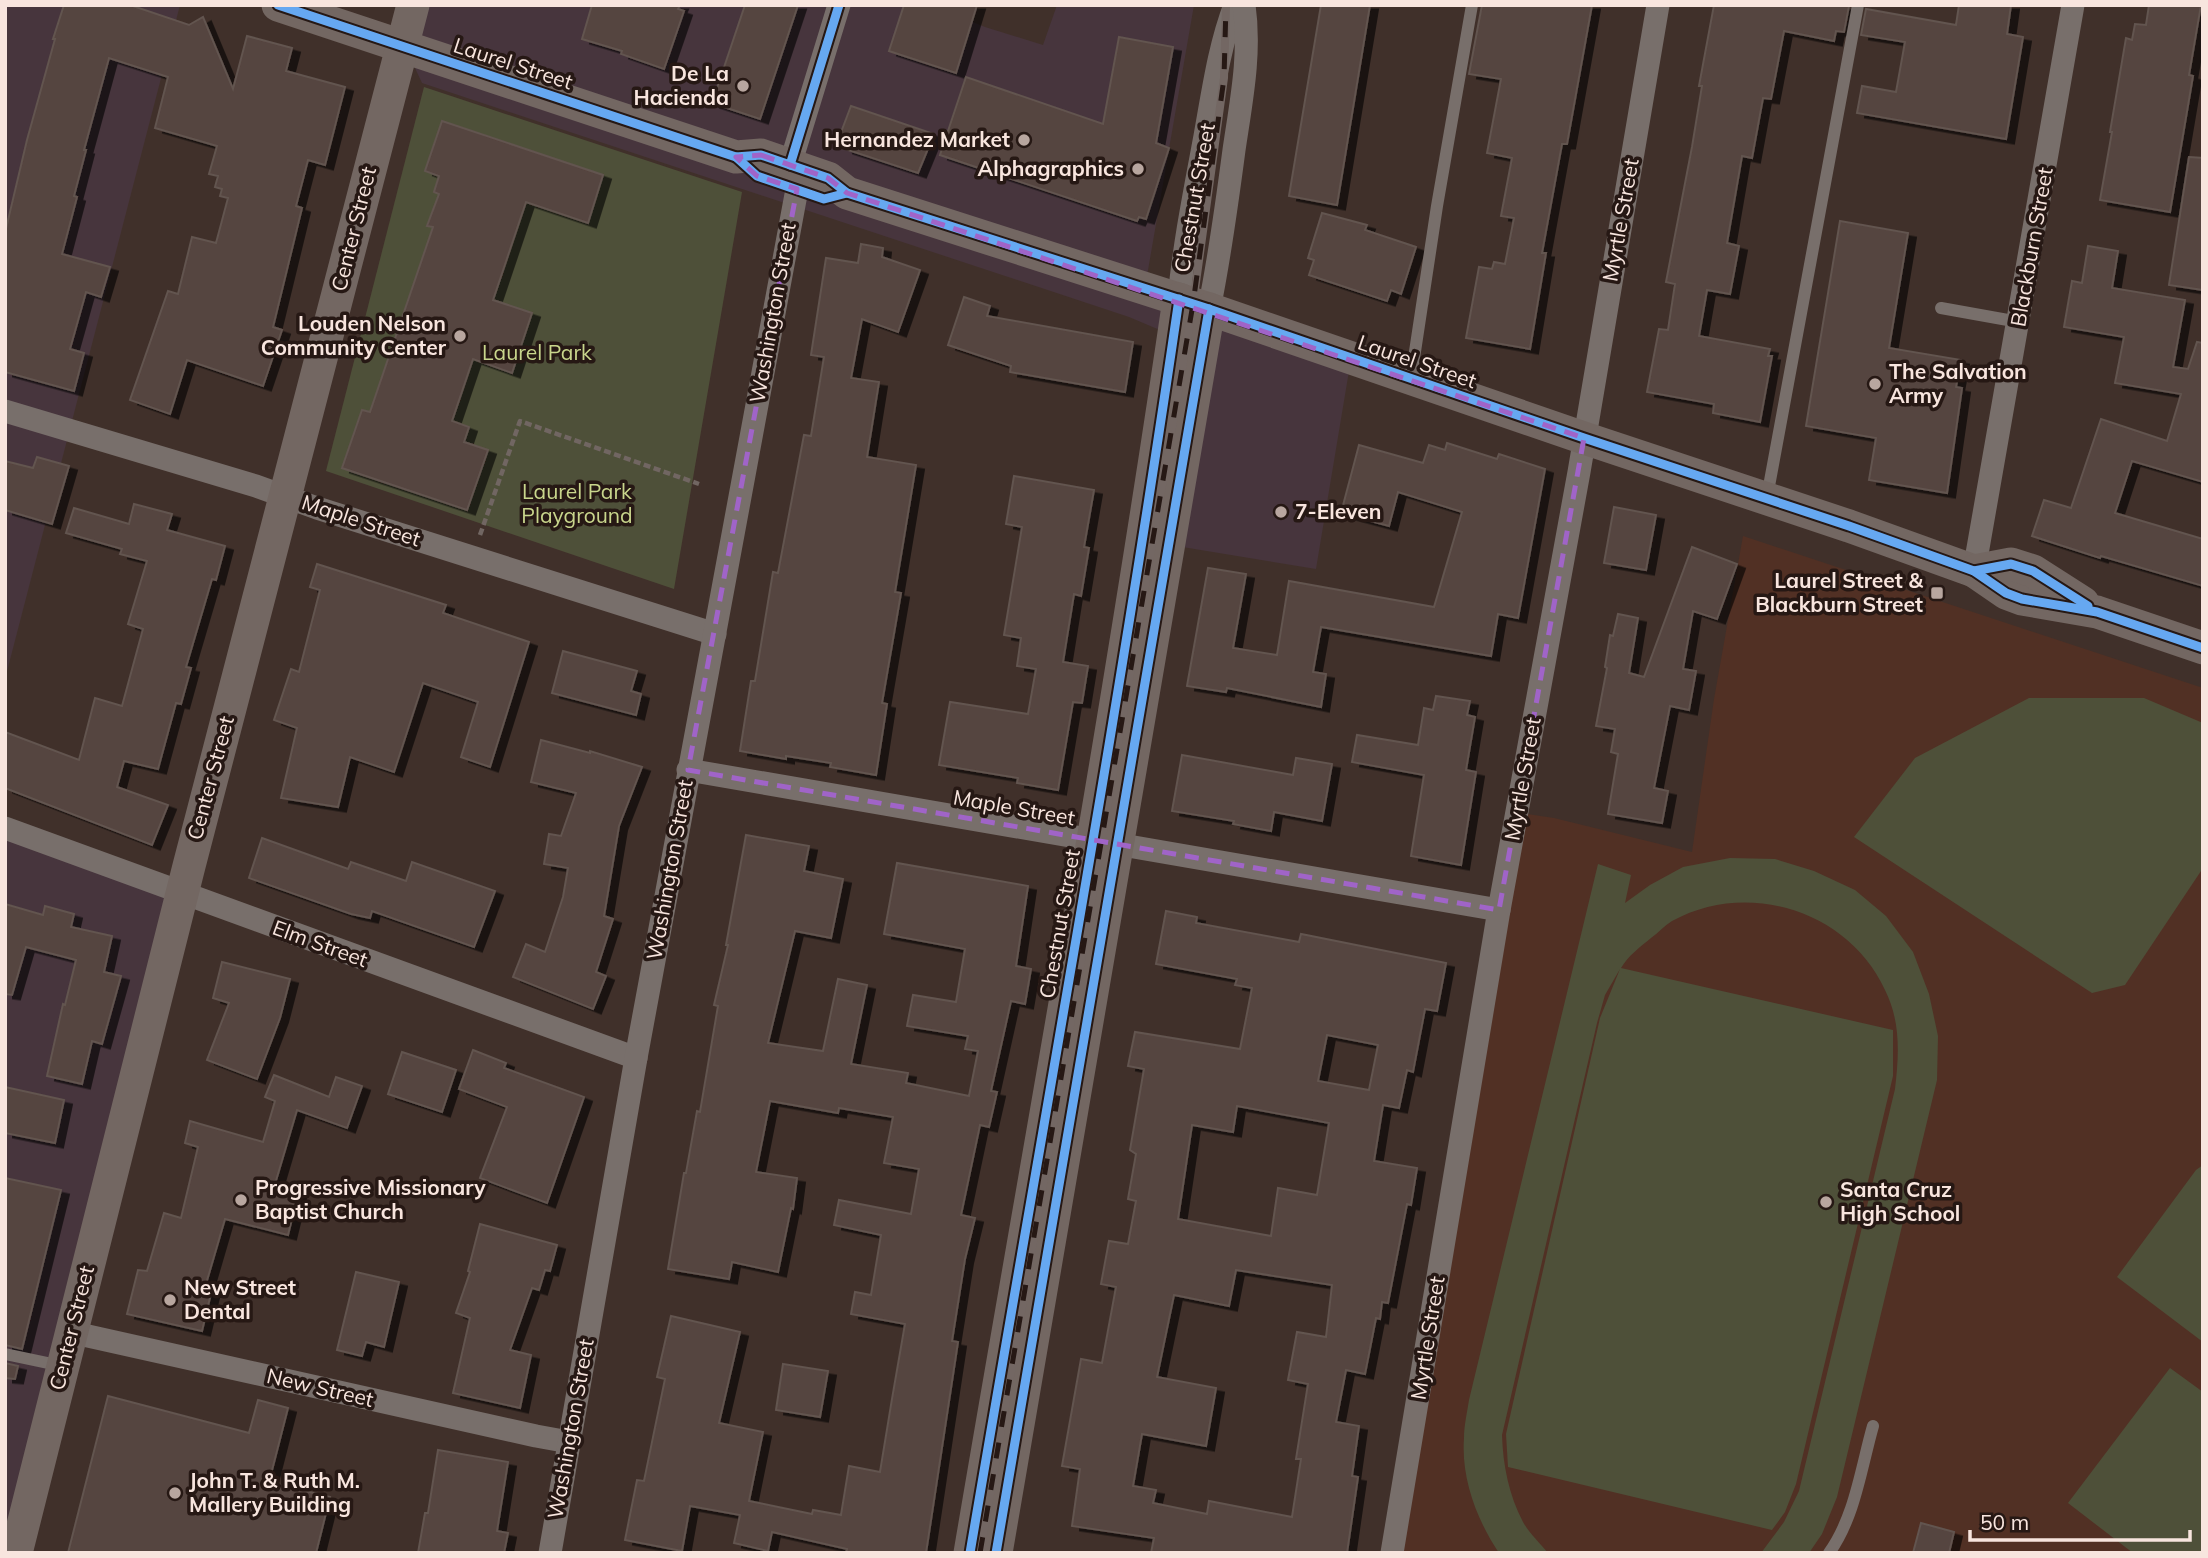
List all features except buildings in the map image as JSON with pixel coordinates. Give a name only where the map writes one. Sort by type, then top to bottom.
[{"type":"main road","name":"Laurel Street","points":[[278,5],[736,157],[761,155],[824,199],[847,193],[1194,304],[1974,571],[2006,593],[2022,599],[2097,612],[2203,648]]},
{"type":"main road","name":"Center Street","points":[[16,1553],[182,893],[413,5]]},
{"type":"main road","name":"Chestnut Street","points":[[996,1553],[1105,841],[1194,304]]},
{"type":"main road","name":"Chestnut Street","points":[[970,1553],[1105,841]]},
{"type":"street","name":"Washington Street","points":[[550,1553],[636,1058],[715,634],[793,177],[839,5]]},
{"type":"street","name":"Chestnut Street","points":[[1194,304],[1183,252],[1216,76],[1226,30],[1235,5]]},
{"type":"street","name":"Chestnut Street","points":[[1194,304],[1218,264],[1244,82],[1248,33],[1244,5]]},
{"type":"street","name":"Myrtle Street","points":[[1392,1553],[1499,910],[1658,5]]},
{"type":"street","name":"Blackburn Street","points":[[1974,571],[2073,5]]},
{"type":"street","name":"Maple Street","points":[[5,411],[285,495],[317,508],[715,634]]},
{"type":"street","name":"Maple Street","points":[[688,770],[1499,910]]},
{"type":"street","name":"Elm Street","points":[[5,828],[636,1058]]},
{"type":"street","name":"New Street","points":[[70,1332],[569,1442]]},
{"type":"lane","points":[[1411,378],[1437,206],[1472,5]]},
{"type":"lane","points":[[1767,498],[1858,5]]},
{"type":"lane","points":[[1941,307],[2019,322]]},
{"type":"lane","points":[[5,1354],[62,1366]]},
{"type":"lane","points":[[1829,1553],[1837,1542],[1850,1509],[1872,1426]]},
{"type":"path","points":[[480,536],[520,421],[699,484]]},
{"type":"highlighted area","points":[[761,155],[828,178],[847,193],[1584,438],[1499,910],[688,770],[797,189],[757,176],[736,157]]},
{"type":"shaded area","points":[[5,5],[180,5],[5,679]]},
{"type":"shaded area","points":[[410,5],[931,5],[985,27],[1043,45],[1057,5],[1194,5],[1147,276],[1353,347],[1316,569],[1140,540],[1174,336],[1129,317],[422,83],[400,36]]},
{"type":"shaded area","name":"Santa Cruz High School","points":[[1743,536],[2203,688],[2203,1553],[1392,1553],[1514,812],[1554,818],[1692,852],[1714,699]]},
{"type":"shaded area","points":[[5,828],[179,896],[5,1553]]},
{"type":"green space","name":"Laurel Park","points":[[424,87],[742,192],[674,589],[326,471]]},
{"type":"green space","points":[[2029,698],[2144,698],[2203,723],[2203,868],[2125,985],[2092,993],[1854,837],[1915,758]]},
{"type":"green space","points":[[1730,858],[1775,859],[1814,871],[1855,890],[1886,916],[1913,952],[1929,994],[1938,1036],[1937,1080],[1837,1497],[1822,1534],[1809,1553],[1761,1553],[1784,1522],[1799,1491],[1895,1089],[1898,1051],[1894,1014],[1885,990],[1869,963],[1847,940],[1822,922],[1794,910],[1763,904],[1732,903],[1701,909],[1672,921],[1635,952],[1621,968],[1893,1030],[1893,1076],[1796,1484],[1785,1512],[1772,1530],[1508,1467],[1506,1434],[1600,1018],[1620,969],[1605,995],[1597,1023],[1502,1435],[1505,1469],[1518,1512],[1525,1526],[1548,1553],[1499,1553],[1477,1513],[1468,1484],[1464,1453],[1465,1424],[1598,864],[1631,875],[1625,903],[1650,885],[1683,867]]},
{"type":"green space","points":[[2203,1165],[2203,1342],[2117,1277],[2196,1170]]},
{"type":"green space","points":[[2170,1368],[2203,1392],[2203,1553],[2133,1553],[2068,1503]]},
{"type":"railway","points":[[980,1553],[1193,304],[1224,78],[1226,5]]},
{"type":"cycle path","points":[[278,5],[736,157],[761,155],[828,178],[847,193],[1209,309],[1849,526],[1974,571],[2006,593],[2022,599],[2097,612],[2203,648]]},
{"type":"cycle path","points":[[790,165],[839,5]]},
{"type":"cycle path","points":[[736,157],[757,176],[824,199],[847,193]]},
{"type":"cycle path","points":[[970,1553],[1105,770],[1179,299]]},
{"type":"cycle path","points":[[996,1553],[1209,309]]},
{"type":"cycle path","points":[[1974,571],[2011,564],[2033,571],[2088,606]]},
{"type":"place","name":"De La Hacienda","points":[[743,86]]},
{"type":"place","name":"Hernandez Market","points":[[1024,140]]},
{"type":"place","name":"Alphagraphics","points":[[1138,169]]},
{"type":"place","name":"Louden Nelson Community Center","points":[[460,336]]},
{"type":"place","name":"The Salvation Army","points":[[1875,384]]},
{"type":"place","name":"7-Eleven","points":[[1281,512]]},
{"type":"place","name":"Laurel Street & Blackburn Street","points":[[1937,593]]},
{"type":"place","name":"Progressive Missionary Baptist Church","points":[[241,1200]]},
{"type":"place","name":"Santa Cruz High School","points":[[1826,1202]]},
{"type":"place","name":"New Street Dental","points":[[170,1300]]},
{"type":"place","name":"John T. & Ruth M. Mallery Building","points":[[175,1493]]},
{"type":"park label","name":"Laurel Park Playground","points":[[577,504]]}]
